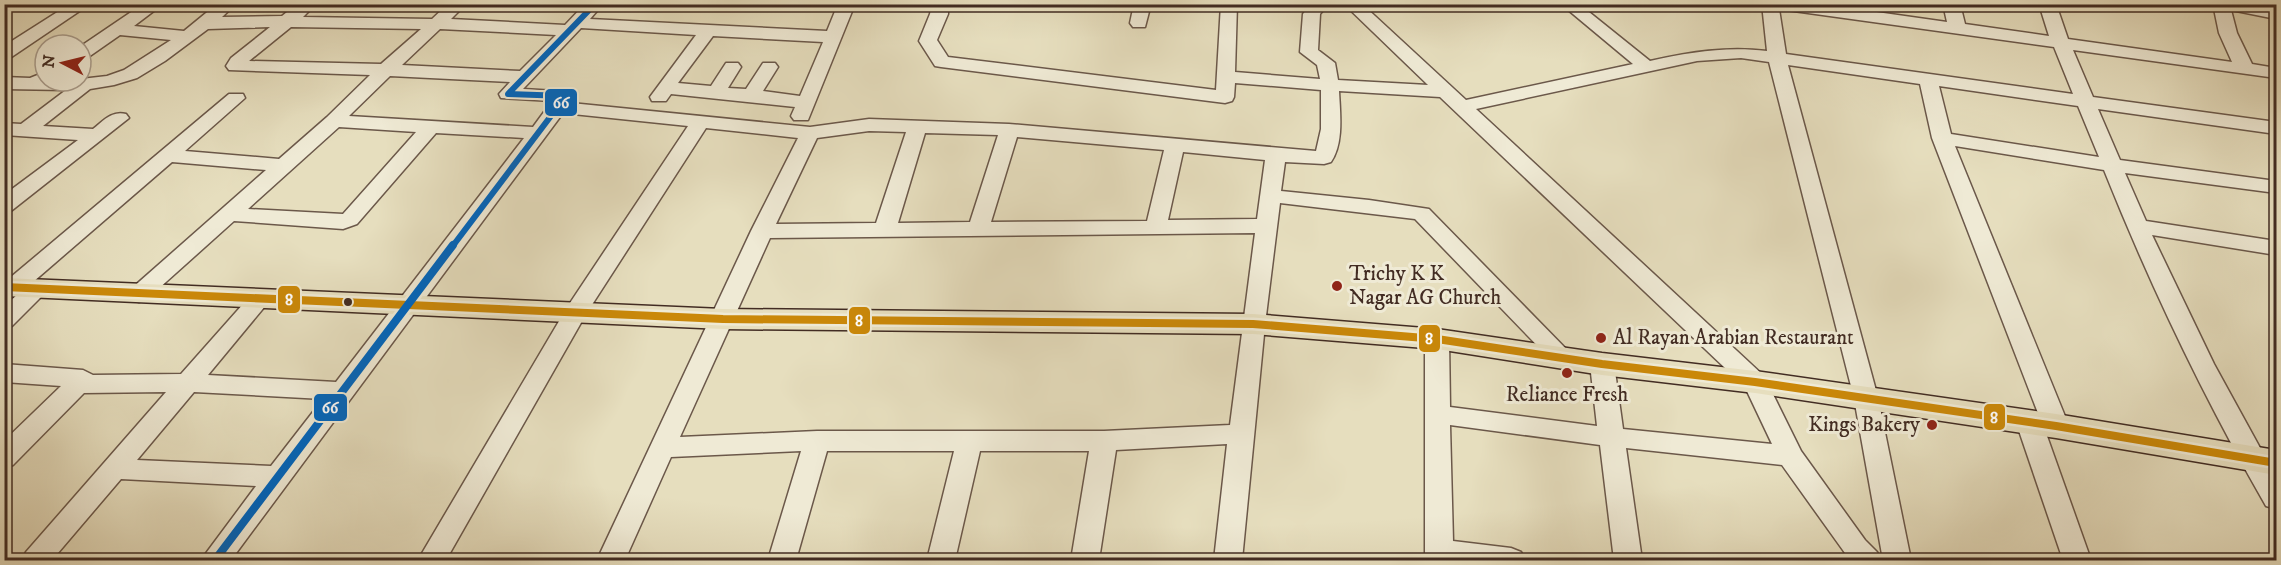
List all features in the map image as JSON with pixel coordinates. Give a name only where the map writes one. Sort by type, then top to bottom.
[{"type":"main road","points":[[19,287],[723,319],[1253,324],[1437,339],[1602,364],[1755,382],[2043,424],[2265,461]]},
{"type":"street","points":[[4,54],[82,4]]},
{"type":"street","points":[[93,46],[155,4]]},
{"type":"street","points":[[308,4],[235,66],[525,77]]},
{"type":"street","points":[[139,294],[235,212],[458,4]]},
{"type":"street","points":[[596,4],[508,94],[646,116],[802,132],[869,125],[1009,130],[1324,158],[1331,129],[1330,85],[1326,63],[1309,52],[1312,14],[1320,4]]},
{"type":"street","points":[[611,561],[762,231],[802,132],[806,103],[847,4]]},
{"type":"street","points":[[940,4],[939,14],[927,41],[936,51],[938,59],[947,64],[1226,98],[1229,4]]},
{"type":"street","points":[[1139,23],[1143,4]]},
{"type":"street","points":[[1352,4],[1755,382],[1790,456],[1855,548],[1867,561]]},
{"type":"street","points":[[1569,5],[1575,4]]},
{"type":"street","points":[[1770,4],[1777,57],[1866,398],[1898,561]]},
{"type":"street","points":[[1780,4],[1868,10],[1957,28],[2277,73]]},
{"type":"street","points":[[1950,4],[1957,28]]},
{"type":"street","points":[[2047,4],[2059,43],[2087,102],[2137,226],[2184,327],[2265,461],[2277,498]]},
{"type":"street","points":[[2245,69],[2228,33],[2223,4],[2277,14]]},
{"type":"street","points":[[1569,5],[1647,67]]},
{"type":"street","points":[[93,83],[106,82],[127,75],[226,6],[242,21]]},
{"type":"street","points":[[202,24],[287,21],[438,24],[708,31],[833,37]]},
{"type":"street","points":[[118,30],[186,36]]},
{"type":"street","points":[[646,116],[708,31]]},
{"type":"street","points":[[1228,76],[1330,85],[1453,100],[1722,52],[1777,57],[2277,128]]},
{"type":"street","points":[[717,91],[732,67]]},
{"type":"street","points":[[751,95],[769,67]]},
{"type":"street","points":[[1928,79],[1942,138],[2043,424],[2077,561]]},
{"type":"street","points":[[4,83],[33,81]]},
{"type":"street","points":[[667,88],[717,91],[806,103]]},
{"type":"street","points":[[27,129],[74,93]]},
{"type":"street","points":[[4,320],[19,287],[237,98]]},
{"type":"street","points":[[215,561],[538,134],[568,104]]},
{"type":"street","points":[[4,206],[119,118]]},
{"type":"street","points":[[334,121],[538,134]]},
{"type":"street","points":[[432,561],[576,312],[700,121]]},
{"type":"street","points":[[885,231],[916,127]]},
{"type":"street","points":[[235,212],[344,222],[350,219],[430,128]]},
{"type":"street","points":[[4,129],[97,135]]},
{"type":"street","points":[[978,230],[1009,130]]},
{"type":"street","points":[[1942,138],[2112,165],[2277,187]]},
{"type":"street","points":[[1156,228],[1175,146]]},
{"type":"street","points":[[1228,561],[1253,324],[1276,155]]},
{"type":"street","points":[[168,156],[285,166]]},
{"type":"street","points":[[1270,196],[1422,214],[1563,358]]},
{"type":"street","points":[[762,231],[1267,226]]},
{"type":"street","points":[[2137,226],[2277,248]]},
{"type":"street","points":[[36,561],[260,299]]},
{"type":"street","points":[[1437,339],[1439,556],[1511,561]]},
{"type":"street","points":[[1602,364],[1628,561]]},
{"type":"street","points":[[4,373],[83,379],[4,458]]},
{"type":"street","points":[[78,384],[189,383],[344,391]]},
{"type":"street","points":[[1437,414],[1528,428],[1790,456]]},
{"type":"street","points":[[662,448],[817,441],[1104,441],[1243,434]]},
{"type":"street","points":[[940,561],[970,440]]},
{"type":"street","points":[[782,561],[817,441]]},
{"type":"street","points":[[1085,561],[1104,441]]},
{"type":"street","points":[[116,469],[279,477]]},
{"type":"transit line","name":"66","points":[[215,560],[566,96],[508,94],[595,4]]},
{"type":"transit line","name":"8","points":[[4,287],[723,319],[1253,324],[1437,339],[1602,364],[1755,382],[2056,426],[2276,463]]},
{"type":"place","name":"Trichy K K Nagar AG Church","points":[[1337,286]]},
{"type":"place","name":"Al Rayan Arabian Restaurant","points":[[1601,338]]},
{"type":"place","name":"Reliance Fresh","points":[[1567,373]]},
{"type":"place","name":"Kings Bakery","points":[[1932,425]]}]
